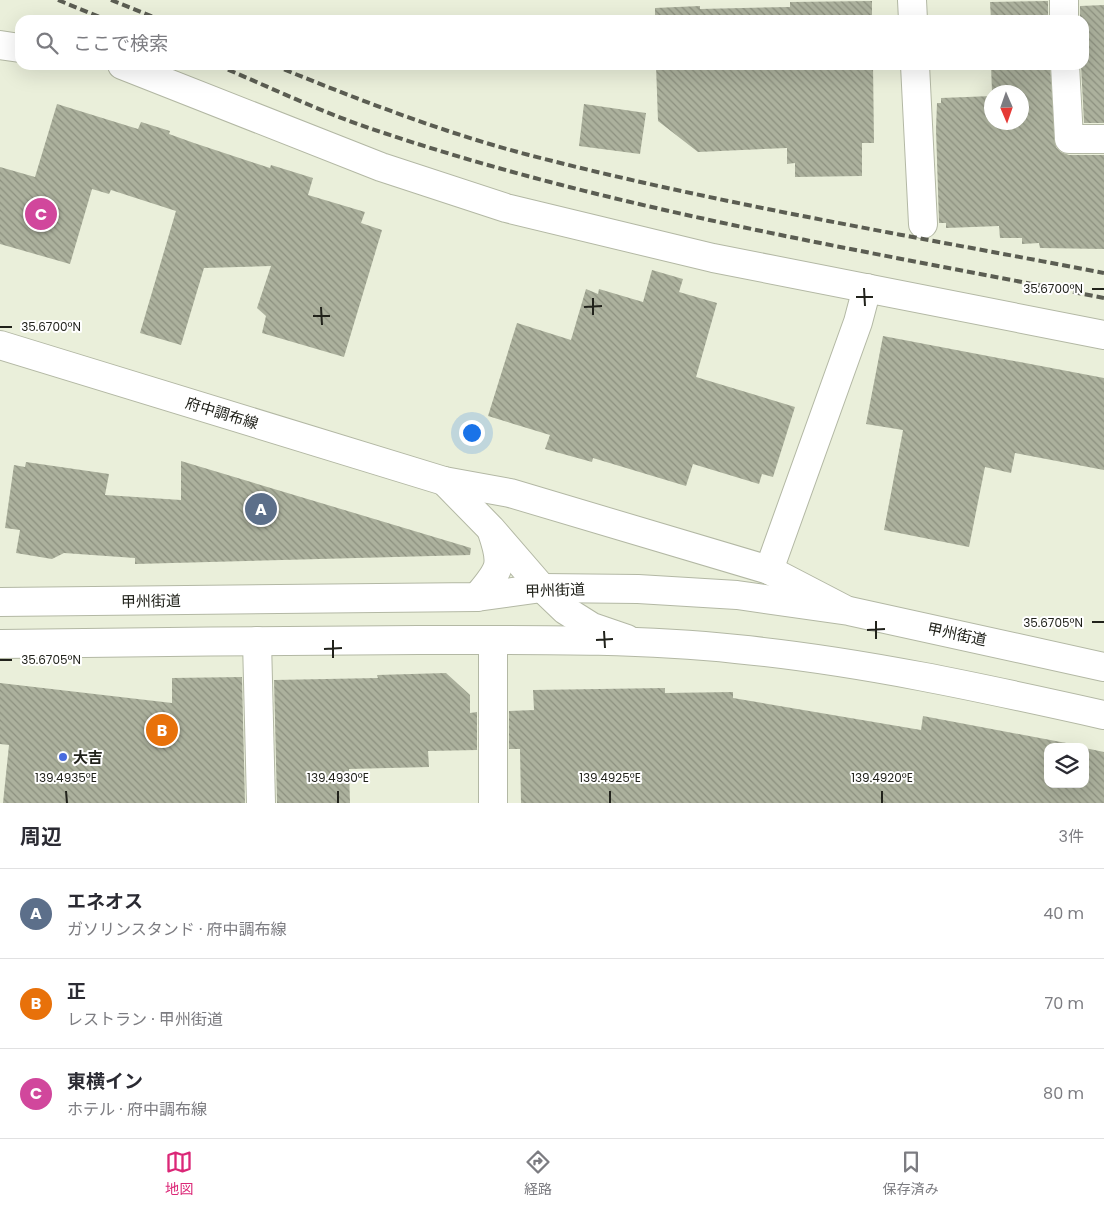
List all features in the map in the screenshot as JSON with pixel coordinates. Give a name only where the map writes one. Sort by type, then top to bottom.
[{"type":"main road","points":[[912,0],[913,15]]},
{"type":"main road","points":[[1064,0],[1064,15]]},
{"type":"main road","points":[[0,45],[15,47]]},
{"type":"main road","points":[[135,70],[382,167],[506,208],[713,258],[1104,335]]},
{"type":"main road","points":[[915,70],[923,224]]},
{"type":"main road","points":[[1066,70],[1070,139],[1104,139]]},
{"type":"main road","points":[[768,570],[858,322],[868,288]]},
{"type":"main road","name":"府中調布線","points":[[0,345],[444,481],[510,493],[768,570],[849,611]]},
{"type":"main road","points":[[444,481],[491,529],[542,588],[565,610],[592,627],[636,642]]},
{"type":"main road","points":[[478,597],[497,571],[500,556],[491,529]]},
{"type":"main road","name":"甲州街道","points":[[0,602],[478,597],[542,588],[638,589],[737,595],[849,611],[1104,667]]},
{"type":"main road","points":[[493,640],[493,803]]},
{"type":"main road","points":[[0,644],[493,640],[636,642],[737,649],[839,663],[1009,694],[1104,716]]},
{"type":"main road","points":[[257,641],[261,803]]},
{"type":"building","points":[[872,1],[872,15],[655,15],[655,8],[700,6],[700,9],[790,7],[790,2]]},
{"type":"building","points":[[1048,1],[1048,15],[991,15],[990,2]]},
{"type":"building","points":[[1104,5],[1104,123],[1084,123],[1081,70],[1089,70],[1089,15],[1080,15],[1080,6]]},
{"type":"building","points":[[656,70],[873,70],[874,143],[862,143],[862,176],[795,177],[795,163],[787,164],[787,148],[698,152],[658,121]]},
{"type":"building","points":[[991,70],[1050,70],[1056,147],[1061,152],[1069,155],[1104,155],[1104,249],[1040,248],[1039,243],[1022,244],[1022,238],[1000,238],[999,226],[946,228],[946,223],[939,223],[936,129],[937,103],[941,103],[941,98],[984,96],[984,130],[1029,130],[1029,85],[992,85]]},
{"type":"building","points":[[57,104],[138,129],[141,122],[170,131],[169,134],[194,143],[270,168],[271,165],[313,178],[308,195],[365,212],[361,223],[382,230],[344,357],[262,333],[266,316],[257,308],[271,266],[204,268],[181,345],[140,333],[176,211],[111,190],[109,194],[92,189],[70,264],[0,244],[0,167],[35,177]]},
{"type":"building","points":[[584,104],[646,113],[640,154],[579,146]]},
{"type":"building","points":[[652,270],[683,279],[679,292],[717,303],[696,377],[795,407],[773,477],[762,474],[759,484],[693,464],[686,486],[593,458],[592,462],[545,449],[550,435],[488,416],[517,323],[571,340],[586,289],[598,294],[599,289],[643,302]]},
{"type":"building","points":[[883,336],[1104,378],[1104,470],[1015,453],[1011,473],[985,467],[969,547],[884,530],[903,430],[866,424]]},
{"type":"building","points":[[181,461],[471,548],[470,555],[135,564],[135,558],[64,553],[52,559],[16,553],[20,530],[5,528],[14,465],[25,467],[26,462],[109,474],[105,495],[181,500]]},
{"type":"building","points":[[446,673],[470,695],[470,713],[477,712],[477,750],[428,751],[429,767],[349,769],[350,803],[277,803],[274,680],[378,678],[377,675]]},
{"type":"building","points":[[242,677],[245,803],[3,803],[9,745],[0,744],[0,683],[172,703],[172,678]]},
{"type":"building","points":[[665,688],[665,693],[733,692],[733,698],[921,730],[923,716],[1066,743],[1044,743],[1044,788],[1089,788],[1089,749],[1104,752],[1104,803],[521,803],[520,749],[509,749],[509,711],[534,710],[533,690]]},
{"type":"railway","points":[[58,0],[95,15]]},
{"type":"railway","points":[[111,0],[148,15]]},
{"type":"railway","points":[[229,70],[363,126],[472,161],[561,185],[741,227],[1104,298]]},
{"type":"railway","points":[[286,70],[464,136],[600,173],[743,204],[1104,273]]},
{"type":"place","name":"東横イン","points":[[41,214]]},
{"type":"place","name":"エネオス","points":[[261,509]]},
{"type":"place","name":"正","points":[[162,730]]},
{"type":"place","name":"大吉","points":[[63,757]]}]
